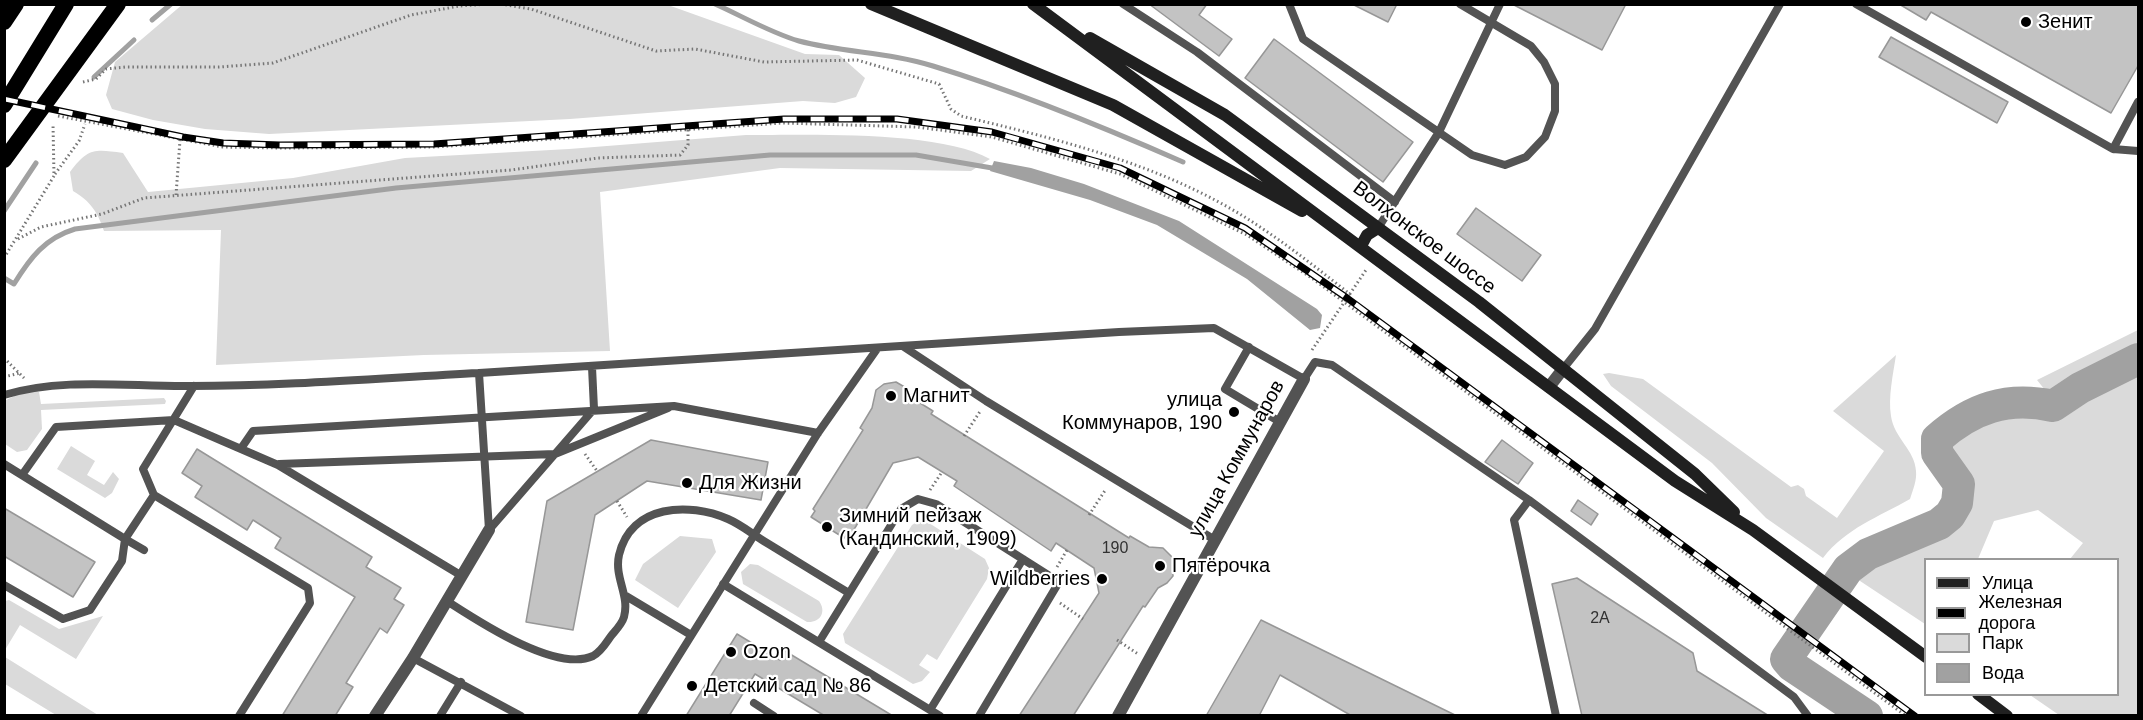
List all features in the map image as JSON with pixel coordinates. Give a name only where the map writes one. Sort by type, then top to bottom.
[{"type":"highway","points":[[4,22],[16,4]]},
{"type":"highway","points":[[4,105],[66,4]]},
{"type":"highway","points":[[4,160],[118,4]]},
{"type":"main road","points":[[871,4],[1113,105],[1210,158],[1361,246],[1367,236],[1378,228]]},
{"type":"main road","name":"Волхонское шоссе","points":[[1033,4],[1675,481],[1753,530]]},
{"type":"main road","name":"Волхонское шоссе","points":[[1047,14],[1225,115],[1563,369],[1695,474],[1753,530],[1924,656]]},
{"type":"main road","points":[[1981,696],[2007,716]]},
{"type":"street","points":[[1549,387],[1563,369]]},
{"type":"street","name":"улица Коммунаров","points":[[1118,716],[1304,379]]},
{"type":"street","points":[[375,716],[413,658],[489,530]]},
{"type":"lane","points":[[1123,4],[1197,52],[1395,202]]},
{"type":"lane","points":[[1289,4],[1303,39],[1472,155],[1505,165],[1527,157],[1545,137],[1555,111],[1555,84],[1544,62],[1531,46],[1460,4]]},
{"type":"lane","points":[[1378,228],[1439,132],[1500,4]]},
{"type":"lane","points":[[1563,369],[1595,329],[1780,4]]},
{"type":"lane","points":[[1856,4],[2113,149],[2139,151]]},
{"type":"lane","points":[[2113,149],[2139,102]]},
{"type":"lane","points":[[4,395],[29,387],[194,386],[479,374],[1119,332],[1214,328],[1304,379],[1315,362],[1332,365],[1529,500],[1794,698],[1808,716]]},
{"type":"lane","points":[[904,347],[986,401],[1215,540]]},
{"type":"lane","points":[[1249,347],[1225,389],[1280,422]]},
{"type":"lane","points":[[641,716],[818,433],[877,349]]},
{"type":"lane","points":[[489,530],[594,409],[592,367]]},
{"type":"lane","points":[[479,374],[489,530]]},
{"type":"lane","points":[[194,386],[143,469],[154,495],[308,588],[310,603],[239,716]]},
{"type":"lane","points":[[242,447],[253,430],[674,406],[818,433]]},
{"type":"lane","points":[[278,465],[555,454],[674,406]]},
{"type":"lane","points":[[22,475],[56,427],[174,420],[242,447],[278,465],[462,576]]},
{"type":"lane","points":[[4,464],[144,550]]},
{"type":"lane","points":[[4,585],[63,619],[90,610],[122,561],[125,539],[154,495]]},
{"type":"lane","points":[[819,642],[901,509],[918,499],[936,504],[1059,582],[980,716]]},
{"type":"lane","points":[[1529,500],[1514,520],[1556,716]]},
{"type":"lane","points":[[691,635],[626,596],[618,582],[619,554],[635,528],[653,513],[677,508],[728,519],[849,593]]},
{"type":"lane","points":[[930,710],[1023,559]]},
{"type":"lane","points":[[1204,560],[1218,568]]},
{"type":"lane","points":[[723,584],[940,716]]},
{"type":"lane","points":[[447,602],[512,642],[546,653],[575,658],[592,656],[602,649],[624,619],[626,596]]},
{"type":"lane","points":[[413,658],[520,716]]},
{"type":"lane","points":[[440,716],[461,682]]},
{"type":"lane","points":[[754,703],[774,716]]},
{"type":"path","points":[[76,90],[83,82],[96,79],[106,69],[273,63],[411,15],[459,6],[490,4]]},
{"type":"path","points":[[501,4],[531,9],[656,51],[695,49],[764,62],[856,60],[939,84],[951,109],[961,116],[1077,145],[1175,181],[1262,228],[1351,295]]},
{"type":"path","points":[[54,176],[51,127],[60,113]]},
{"type":"path","points":[[77,120],[223,147],[383,148],[782,123],[897,124],[992,137],[1120,174],[1247,235],[1344,303],[1816,647],[1906,716]]},
{"type":"path","points":[[4,258],[18,239],[54,176],[79,141],[86,123]]},
{"type":"path","points":[[18,239],[41,227],[102,214],[144,198],[511,170],[598,158],[680,155],[688,146],[688,130]]},
{"type":"path","points":[[176,195],[180,140]]},
{"type":"path","points":[[1311,351],[1366,270]]},
{"type":"path","points":[[4,358],[20,373],[29,387]]},
{"type":"path","points":[[4,378],[20,373]]},
{"type":"path","points":[[964,436],[986,401]]},
{"type":"path","points":[[579,445],[597,471]]},
{"type":"path","points":[[918,499],[931,489],[942,472]]},
{"type":"path","points":[[1089,515],[1112,478]]},
{"type":"path","points":[[617,501],[635,528]]},
{"type":"path","points":[[1050,577],[1067,550]]},
{"type":"path","points":[[1050,597],[1083,619]]},
{"type":"path","points":[[1117,640],[1149,660]]},
{"type":"green space","points":[[183,4],[668,5],[805,54],[839,55],[865,78],[856,97],[835,103],[803,101],[570,119],[269,134],[205,129],[153,120],[112,109],[106,95],[115,62]]},
{"type":"green space","points":[[746,135],[837,135],[906,139],[939,143],[990,159],[971,171],[780,168],[600,192],[610,351],[424,355],[216,365],[221,230],[104,231],[93,208],[73,191],[70,172],[82,158],[92,152],[123,153],[148,192],[293,178],[405,158],[569,149]]},
{"type":"green space","points":[[2138,330],[2138,354],[2053,400],[2037,380]]},
{"type":"green space","points":[[1896,355],[1890,409],[1896,431],[1915,464],[1916,478],[1910,499],[1852,531],[1823,558],[1766,518],[1712,463],[1611,386],[1603,374],[1643,379],[1791,487],[1798,485],[1804,489],[1806,496],[1837,518],[1884,451],[1833,411]]},
{"type":"green space","points":[[2138,365],[2138,715],[2059,715],[2031,696],[2119,696],[2119,558],[2071,558],[2083,543],[2038,510],[1994,521],[1978,558],[1924,558],[1924,623],[1854,577],[1887,552],[1924,543],[1943,535],[1956,525],[1963,514],[1964,489],[1942,445],[1968,424],[2017,408],[2051,411]]},
{"type":"green space","points":[[39,392],[41,404],[164,398],[166,401],[165,404],[41,410],[42,429],[27,450],[17,452],[5,444],[4,401],[21,393]]},
{"type":"green space","points":[[71,446],[95,461],[87,475],[104,485],[113,472],[119,479],[112,493],[105,498],[57,469]]},
{"type":"green space","points":[[918,521],[929,523],[985,559],[989,568],[987,579],[937,660],[927,654],[919,665],[930,672],[922,681],[913,684],[845,643],[843,634],[912,525]]},
{"type":"green space","points":[[680,536],[712,539],[716,552],[678,608],[635,580],[643,564]]},
{"type":"green space","points":[[750,564],[758,565],[819,601],[822,613],[819,619],[807,622],[743,584],[741,572]]},
{"type":"green space","points":[[9,600],[59,629],[103,616],[76,659],[20,625],[5,650],[5,601]]},
{"type":"green space","points":[[5,657],[98,715],[56,715],[5,684]]},
{"type":"water","points":[[994,161],[1031,168],[1084,184],[1179,221],[1317,309],[1322,315],[1320,328],[1310,330],[1247,279],[1157,225],[1090,200],[990,171]]},
{"type":"building","points":[[1149,4],[1207,4],[1199,15],[1232,39],[1219,56]]},
{"type":"building","points":[[1352,4],[1397,4],[1388,22]]},
{"type":"building","points":[[1512,4],[1626,4],[1602,50]]},
{"type":"building","points":[[1899,4],[2139,4],[2139,64],[2111,113],[1931,12],[1926,20]]},
{"type":"building","points":[[1891,37],[2008,102],[1997,123],[1879,57]]},
{"type":"building","points":[[1274,39],[1413,142],[1383,182],[1245,78]]},
{"type":"building","points":[[1476,208],[1541,255],[1522,281],[1457,234]]},
{"type":"building","points":[[896,382],[908,389],[912,398],[933,411],[931,414],[1129,538],[1130,536],[1149,547],[1163,548],[1173,558],[1173,576],[1158,588],[1145,607],[1143,606],[1073,716],[1019,716],[1099,593],[1094,568],[1056,543],[1051,551],[954,486],[957,481],[918,457],[893,463],[852,533],[849,531],[844,538],[811,517],[815,511],[813,509],[863,430],[860,428],[872,408],[876,390],[884,384]]},
{"type":"building","points":[[651,440],[768,462],[761,500],[647,481],[595,515],[573,630],[526,622],[547,501]]},
{"type":"building","points":[[1502,440],[1533,463],[1518,484],[1485,462]]},
{"type":"building","points":[[197,449],[372,557],[366,567],[401,588],[394,599],[404,605],[387,633],[380,628],[346,683],[353,687],[335,716],[282,716],[355,597],[275,548],[281,538],[253,520],[247,530],[195,497],[202,486],[182,473]]},
{"type":"building","points":[[1578,500],[1598,514],[1591,525],[1571,511]]},
{"type":"building","points":[[4,508],[95,562],[73,597],[4,556]]},
{"type":"building","points":[[1577,578],[1693,653],[1697,671],[1769,716],[1582,716],[1552,584]]},
{"type":"building","points":[[1261,620],[1457,716],[1352,716],[1280,675],[1259,716],[1206,716]]},
{"type":"building","points":[[737,634],[780,660],[785,651],[893,716],[825,716],[755,674],[729,716],[686,716]]},
{"type":"waterway","points":[[152,20],[171,4]]},
{"type":"waterway","points":[[715,4],[788,38],[833,48],[916,61],[965,76],[1059,110],[1183,162]]},
{"type":"waterway","points":[[94,77],[134,40]]},
{"type":"waterway","points":[[4,278],[14,284],[39,250],[55,238],[75,229],[396,188],[770,155],[916,155],[998,169]]},
{"type":"waterway","points":[[4,211],[36,163]]},
{"type":"waterway","points":[[1867,716],[1792,666],[1786,659],[1848,569],[1868,554],[1939,524],[1950,515],[1957,503],[1959,484],[1937,453],[1937,439],[1963,419],[1991,407],[2020,403],[2053,406],[2080,388],[2138,359]]},
{"type":"waterway","points":[[1781,656],[1786,659]]},
{"type":"railway","points":[[4,99],[183,137],[223,143],[280,145],[434,144],[784,119],[897,119],[992,132],[1120,168],[1245,228],[1347,298],[1915,716]]},
{"type":"place","name":"Зенит","points":[[2026,22]]},
{"type":"place","name":"Магнит","points":[[891,396]]},
{"type":"place","name":"улица Коммунаров, 190","points":[[1234,412]]},
{"type":"place","name":"Для Жизни","points":[[687,483]]},
{"type":"place","name":"Зимний пейзаж (Кандинский, 1909)","points":[[827,527]]},
{"type":"place","name":"Пятёрочка","points":[[1160,566]]},
{"type":"place","name":"Wildberries","points":[[1102,579]]},
{"type":"place","name":"Ozon","points":[[731,652]]},
{"type":"place","name":"Детский сад № 86","points":[[692,686]]}]
